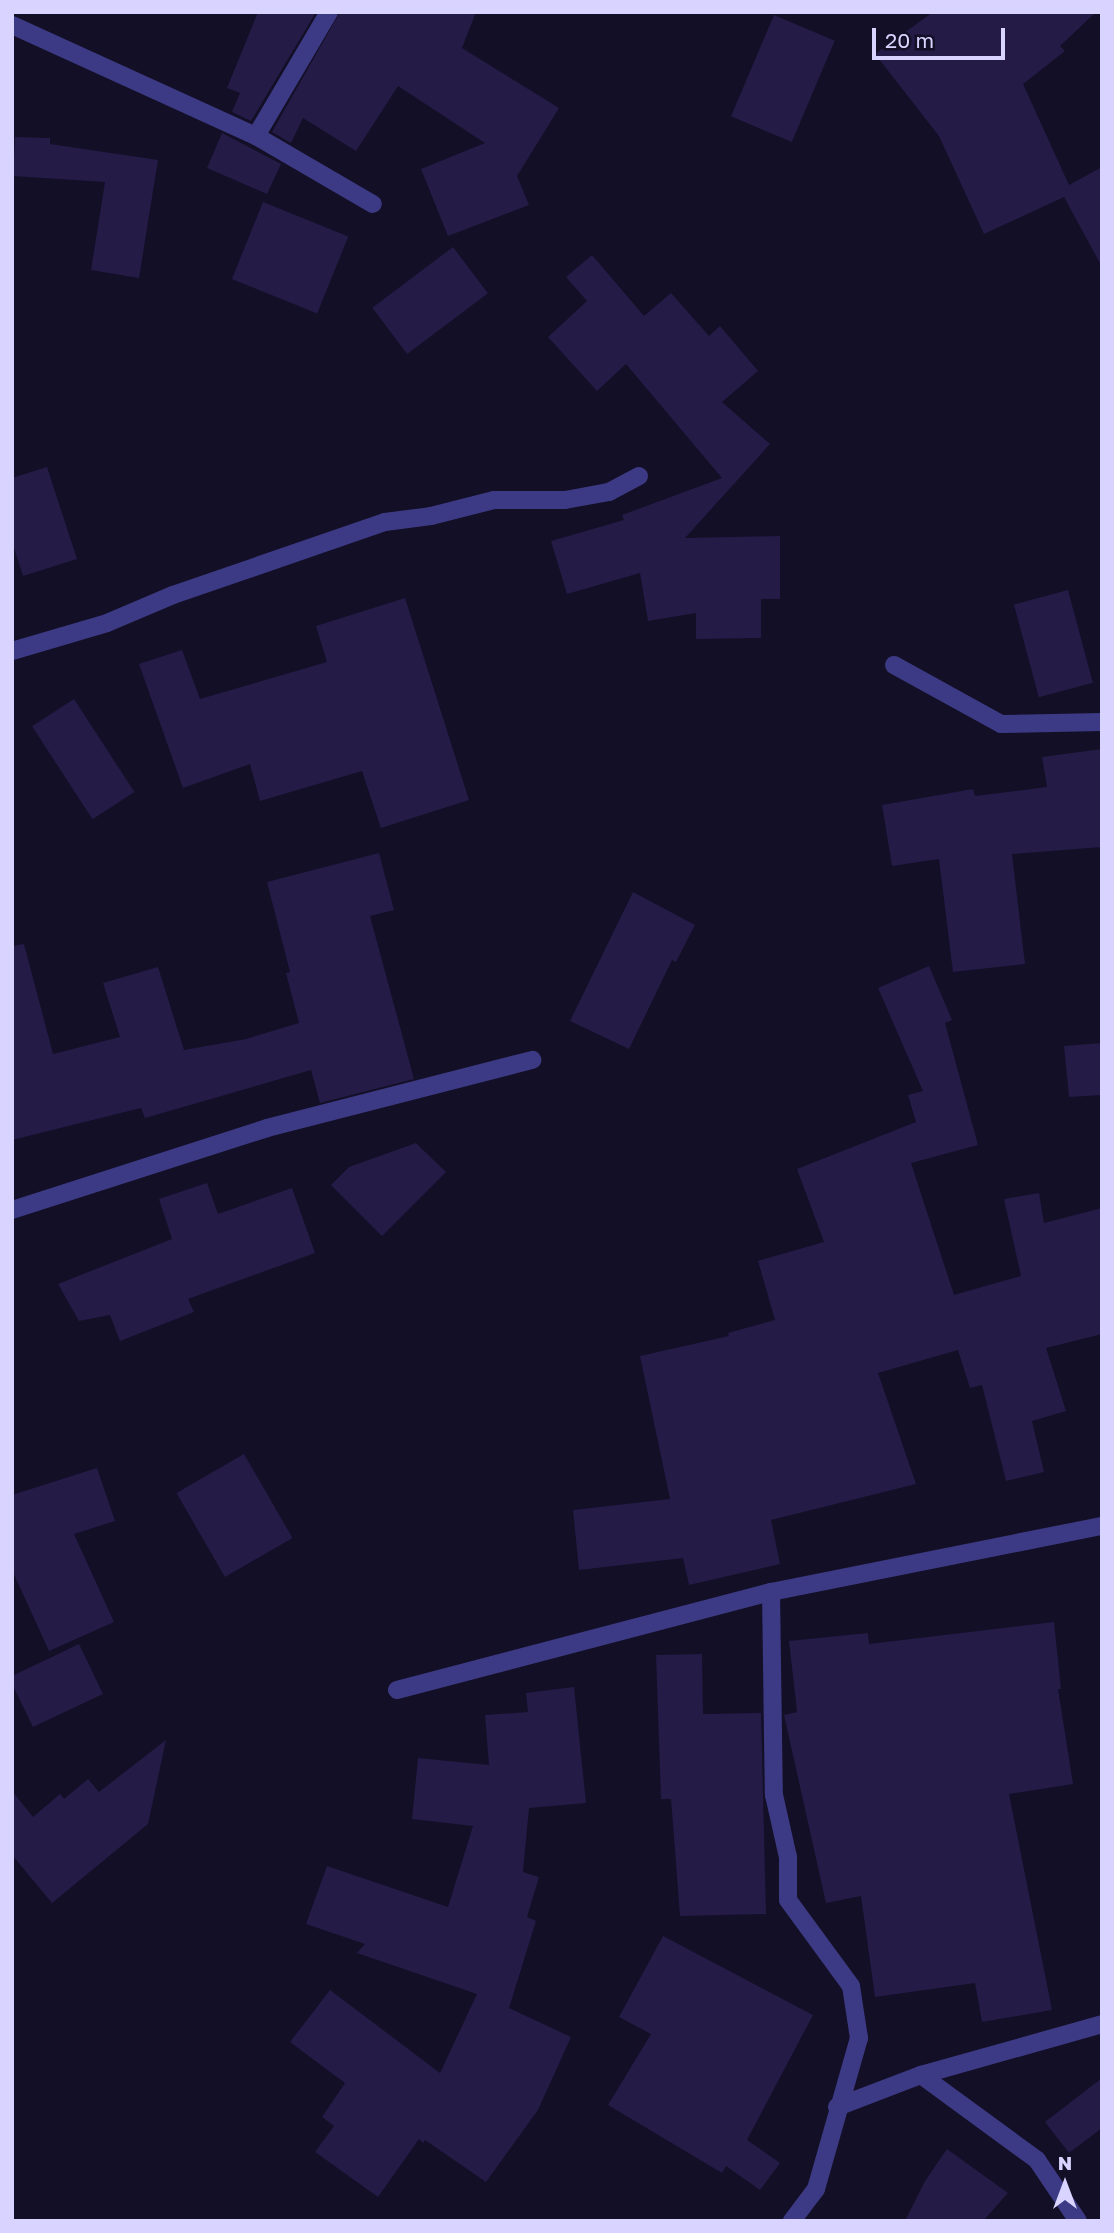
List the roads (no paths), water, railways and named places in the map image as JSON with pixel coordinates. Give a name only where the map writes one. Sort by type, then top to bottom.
[{"type":"street","points":[[257,136],[329,12]]},
{"type":"street","points":[[12,25],[257,136],[373,204]]},
{"type":"street","points":[[12,651],[107,623],[173,595],[385,522],[431,516],[494,500],[565,500],[609,492],[639,476]]},
{"type":"street","points":[[894,665],[1000,724],[1102,722]]},
{"type":"street","points":[[12,1210],[267,1128],[532,1060]]},
{"type":"street","points":[[397,1690],[771,1592],[1102,1526]]},
{"type":"street","points":[[771,1592],[774,1795],[788,1857],[788,1900],[851,1986],[859,2038],[837,2107],[816,2189],[792,2221]]},
{"type":"street","points":[[837,2107],[921,2075],[1102,2024]]},
{"type":"street","points":[[921,2075],[1037,2160],[1078,2221]]}]
